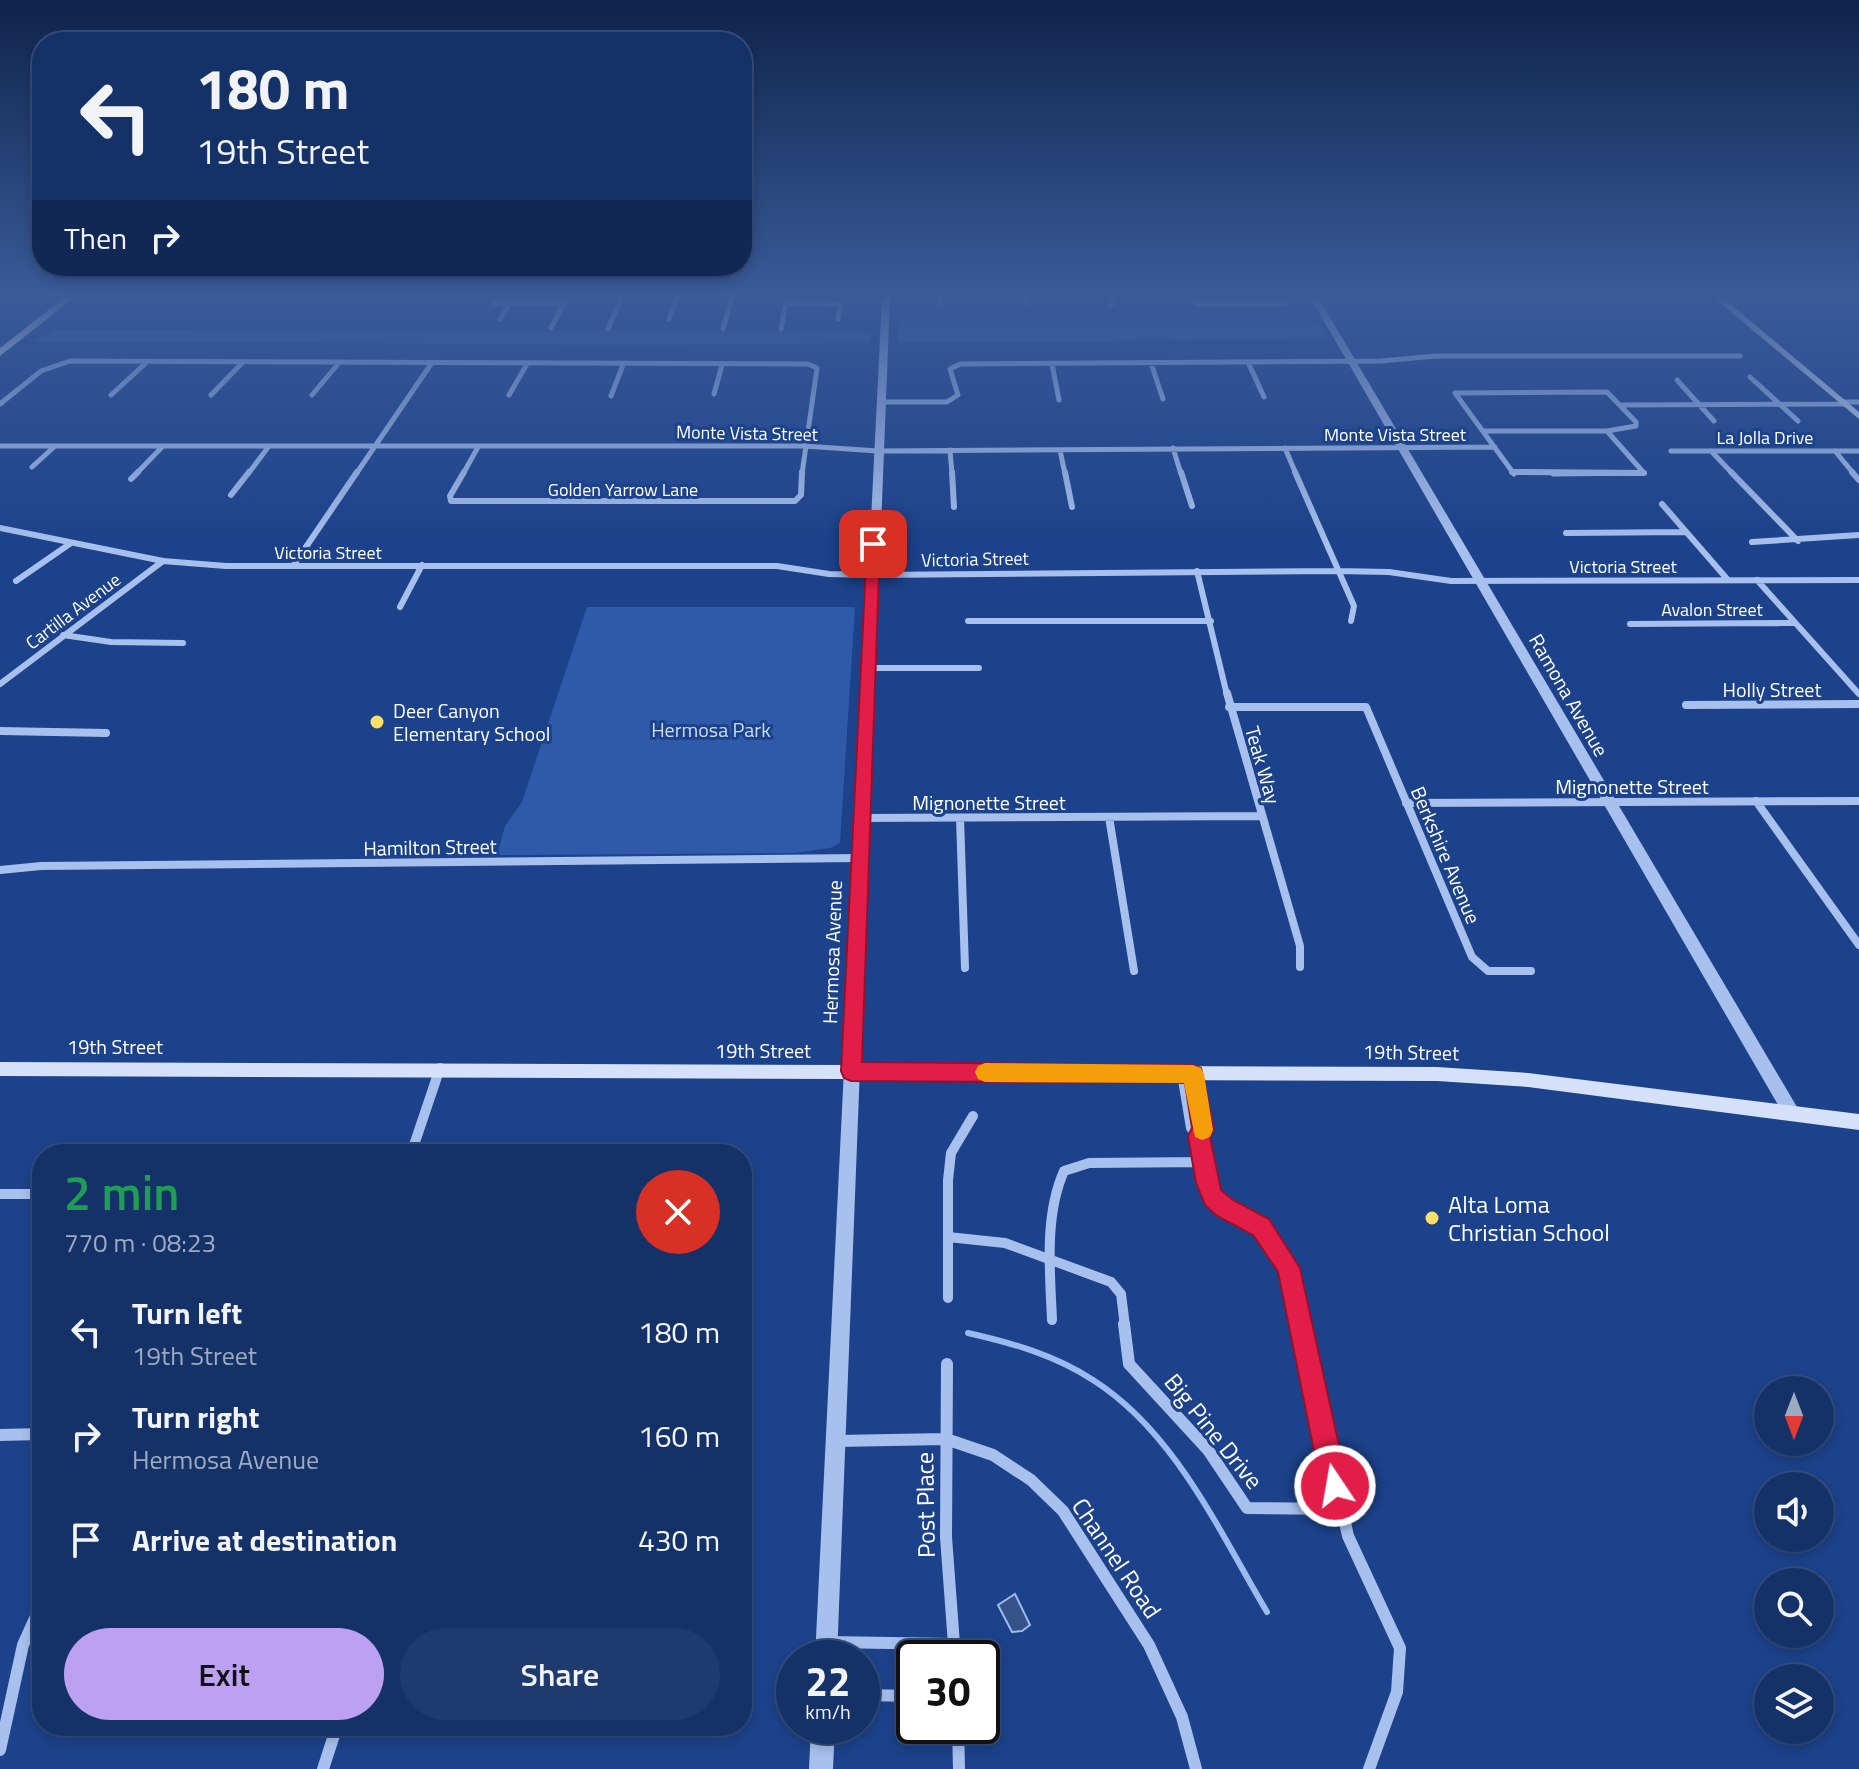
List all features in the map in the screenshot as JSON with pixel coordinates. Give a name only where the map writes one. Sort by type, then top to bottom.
[{"type":"main road","points":[[1819,380],[1851,405],[1859,416]]},
{"type":"main road","name":"19th Street","points":[[0,1069],[440,1068],[1437,1074],[1528,1080],[1859,1122]]},
{"type":"street","points":[[0,404],[29,380]]},
{"type":"street","points":[[111,395],[128,380]]},
{"type":"street","points":[[211,395],[226,380]]},
{"type":"street","points":[[312,395],[325,380]]},
{"type":"street","points":[[293,566],[420,380]]},
{"type":"street","points":[[509,395],[518,380]]},
{"type":"street","points":[[611,396],[617,380]]},
{"type":"street","points":[[714,394],[718,380]]},
{"type":"street","points":[[804,446],[815,380]]},
{"type":"street","name":"Hermosa Avenue","points":[[826,1640],[881,380]]},
{"type":"street","points":[[880,402],[947,402],[958,395],[953,380]]},
{"type":"street","points":[[1055,380],[1059,400]]},
{"type":"street","points":[[1157,380],[1163,399]]},
{"type":"street","points":[[1256,380],[1264,397]]},
{"type":"street","name":"Ramona Avenue","points":[[1362,380],[1791,1112]]},
{"type":"street","points":[[1677,380],[1714,421]]},
{"type":"street","points":[[1753,380],[1798,421]]},
{"type":"street","points":[[1483,431],[1607,431],[1636,426],[1622,405],[1607,392],[1455,393],[1514,474],[1644,473],[1607,431]]},
{"type":"street","points":[[1622,405],[1851,405]]},
{"type":"street","name":"Monte Vista Street","points":[[0,446],[804,446],[878,451],[1495,447]]},
{"type":"street","points":[[32,467],[55,446]]},
{"type":"street","points":[[131,479],[163,446]]},
{"type":"street","points":[[231,495],[269,446]]},
{"type":"street","name":"Golden Yarrow Lane","points":[[478,447],[450,496],[451,501],[795,501],[801,495],[804,446]]},
{"type":"street","points":[[1173,448],[1192,506]]},
{"type":"street","points":[[1285,448],[1354,606],[1351,621]]},
{"type":"street","points":[[950,450],[954,507]]},
{"type":"street","points":[[1060,450],[1072,507]]},
{"type":"street","name":"La Jolla Drive","points":[[1671,451],[1859,451]]},
{"type":"street","points":[[1711,451],[1798,541]]},
{"type":"street","points":[[1835,451],[1859,480]]},
{"type":"street","points":[[1662,504],[1728,580]]},
{"type":"street","name":"Victoria Street","points":[[0,528],[163,561],[215,566],[777,566],[829,574],[872,575],[1338,571],[1479,581],[1859,580]]},
{"type":"street","points":[[1566,533],[1686,532]]},
{"type":"street","points":[[1752,542],[1858,536]]},
{"type":"street","points":[[16,581],[72,543]]},
{"type":"street","name":"Cartilla Avenue","points":[[0,684],[163,561]]},
{"type":"street","points":[[400,607],[422,565]]},
{"type":"street","name":"Teak Way","points":[[1197,571],[1229,707],[1300,946],[1300,967]]},
{"type":"street","points":[[1757,580],[1859,694]]},
{"type":"street","points":[[968,621],[1211,621]]},
{"type":"street","name":"Avalon Street","points":[[1630,624],[1794,623]]},
{"type":"street","points":[[63,635],[111,642],[183,643]]},
{"type":"street","points":[[869,668],[979,668]]},
{"type":"street","name":"Holly Street","points":[[1686,705],[1859,704]]},
{"type":"street","name":"Berkshire Avenue","points":[[1229,707],[1366,707],[1472,957],[1488,971],[1531,971]]},
{"type":"street","points":[[0,731],[106,733]]},
{"type":"street","points":[[1756,801],[1859,945]]},
{"type":"street","name":"Mignonette Street","points":[[1406,803],[1859,801]]},
{"type":"street","name":"Mignonette Street","points":[[861,818],[1261,816]]},
{"type":"street","points":[[1109,817],[1134,971]]},
{"type":"street","points":[[960,818],[965,968]]},
{"type":"street","name":"Hamilton Street","points":[[0,870],[41,866],[860,858]]},
{"type":"street","points":[[414,1144],[440,1068]]},
{"type":"street","points":[[1188,1074],[1191,1128],[1199,1136],[1207,1183],[1213,1197],[1225,1208],[1261,1227],[1289,1268],[1340,1509],[1348,1536],[1400,1648],[1397,1692],[1369,1769]]},
{"type":"street","points":[[948,1298],[948,1180],[951,1153],[973,1116]]},
{"type":"street","points":[[1052,1320],[1054,1194],[1064,1171],[1089,1163],[1204,1162]]},
{"type":"street","points":[[0,1194],[32,1194]]},
{"type":"street","name":"Big Pine Drive","points":[[948,1237],[995,1241],[1052,1258],[1111,1282],[1121,1294],[1129,1364],[1208,1450],[1247,1508],[1340,1509]]},
{"type":"street","name":"Post Place","points":[[947,1364],[946,1537],[953,1640]]},
{"type":"street","points":[[0,1435],[32,1434]]},
{"type":"street","name":"Channel Road","points":[[835,1441],[946,1439],[993,1455],[1031,1480],[1063,1511],[1149,1645],[1182,1717],[1196,1769]]},
{"type":"street","points":[[0,1750],[23,1645],[32,1625]]},
{"type":"street","points":[[323,1769],[334,1736]]},
{"type":"street","points":[[821,1769],[822,1744]]},
{"type":"street","points":[[958,1744],[959,1769]]},
{"type":"green space","name":"Hermosa Park","points":[[587,607],[855,607],[840,843],[830,848],[794,853],[497,855],[505,826],[522,802]]},
{"type":"shaded area","points":[[1015,1594],[1030,1625],[1022,1631],[1012,1632],[998,1605]]},
{"type":"waterway","points":[[968,1333],[1017,1346],[1064,1364],[1093,1380],[1122,1402],[1148,1427],[1193,1485],[1267,1612]]},
{"type":"slow traffic","points":[[985,1072],[1193,1074],[1202,1130]]},
{"type":"place","name":"Deer Canyon Elementary School","points":[[377,722]]},
{"type":"place","name":"Alta Loma Christian School","points":[[1432,1218]]},
{"type":"route","points":[[873,544],[851,1071],[1193,1074],[1203,1129],[1199,1136],[1207,1183],[1213,1197],[1225,1208],[1261,1227],[1289,1268],[1335,1486]]}]
